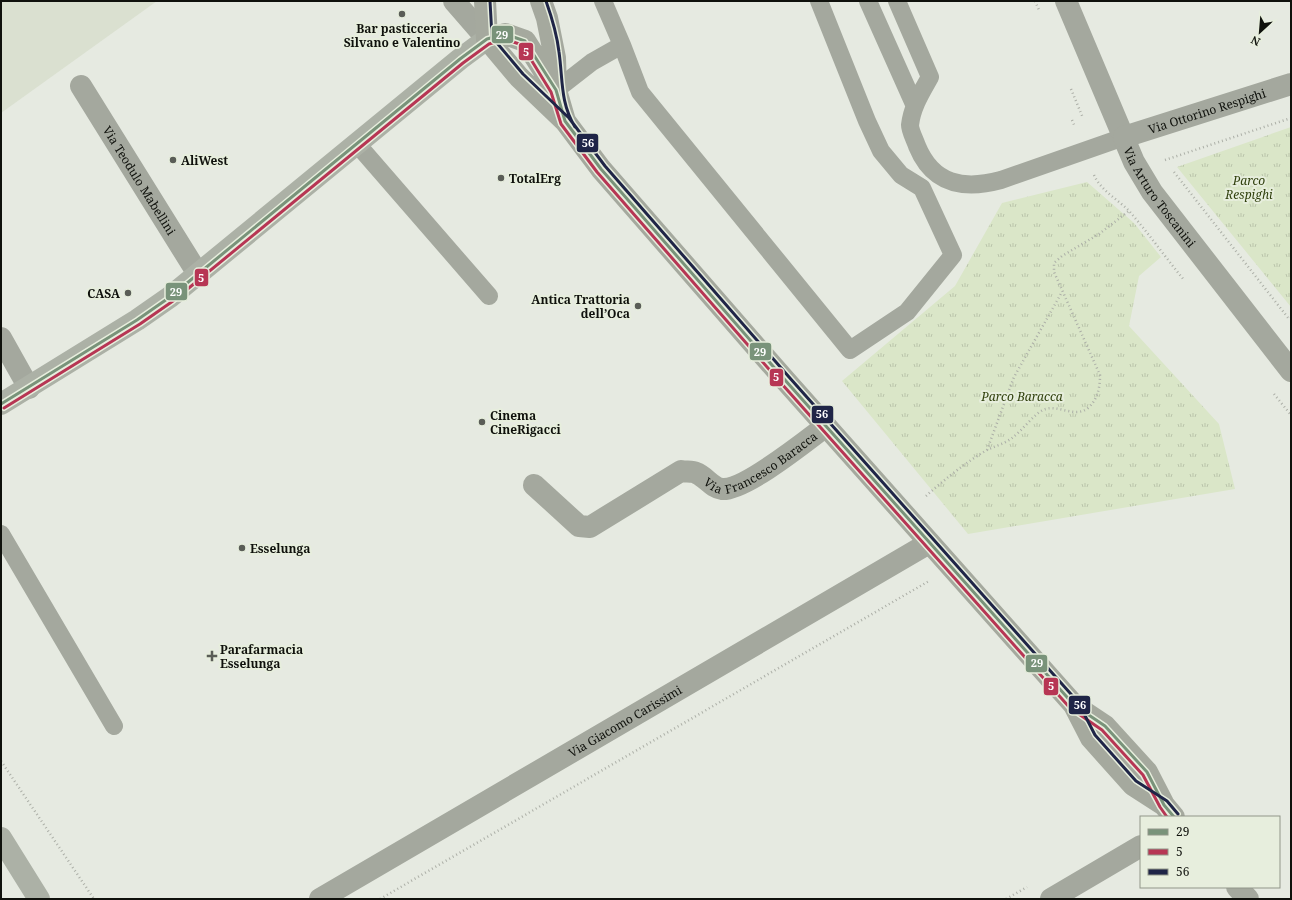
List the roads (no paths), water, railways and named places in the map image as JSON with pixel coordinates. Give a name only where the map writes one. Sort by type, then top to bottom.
[{"type":"main road","points":[[485,1],[487,39]]},
{"type":"main road","name":"Via Francesco Baracca","points":[[541,1],[547,18],[555,58],[556,90],[565,121]]},
{"type":"main road","name":"Via Francesco Baracca","points":[[556,90],[524,41],[505,34],[487,39],[519,77],[565,121],[601,169],[826,426],[1074,705],[1091,738],[1133,785],[1169,811]]},
{"type":"main road","points":[[1238,888],[1248,899]]},
{"type":"street","name":"Via Francesco Baracca","points":[[454,1],[487,39]]},
{"type":"street","name":"Via Arturo Toscanini","points":[[1066,1],[1134,162],[1152,192],[1291,371]]},
{"type":"street","points":[[1,404],[137,320],[170,297],[454,64],[487,39]]},
{"type":"street","name":"Via Ottorino Respighi","points":[[1124,137],[1291,84]]},
{"type":"street","name":"Via Teodulo Mabellini","points":[[81,86],[198,274]]},
{"type":"street","points":[[1,338],[29,388]]},
{"type":"street","name":"Via Francesco Baracca","points":[[534,485],[579,526],[590,526],[681,472],[697,473],[719,489],[728,489],[740,485],[756,476],[826,426]]},
{"type":"street","name":"Via Giacomo Carissimi","points":[[320,899],[930,543]]},
{"type":"street","points":[[1,838],[39,899]]},
{"type":"street","points":[[1051,899],[1140,847]]},
{"type":"lane","points":[[603,1],[640,92],[850,350],[907,312],[953,254],[922,188],[901,175],[880,151],[819,1]]},
{"type":"lane","points":[[868,1],[914,104]]},
{"type":"lane","points":[[897,1],[930,77],[914,104],[910,127],[919,150],[927,164],[939,175],[953,182],[971,185],[987,184],[1124,137]]},
{"type":"lane","points":[[556,90],[592,62],[622,45]]},
{"type":"lane","points":[[357,144],[489,296]]},
{"type":"lane","points":[[912,182],[927,164]]},
{"type":"lane","points":[[1,534],[114,726]]},
{"type":"place","name":"Bar pasticceria Silvano e Valentino","points":[[402,14]]},
{"type":"place","name":"AliWest","points":[[173,160]]},
{"type":"place","name":"TotalErg","points":[[501,178]]},
{"type":"place","name":"CASA","points":[[128,293]]},
{"type":"place","name":"Antica Trattoria dell’Oca","points":[[638,306]]},
{"type":"place","name":"Cinema CineRigacci","points":[[482,422]]},
{"type":"place","name":"Esselunga","points":[[242,548]]},
{"type":"place","name":"Parafarmacia Esselunga","points":[[212,656]]},
{"type":"park label","name":"Parco Respighi","points":[[1249,187]]},
{"type":"park label","name":"Parco Baracca","points":[[1022,396]]}]
